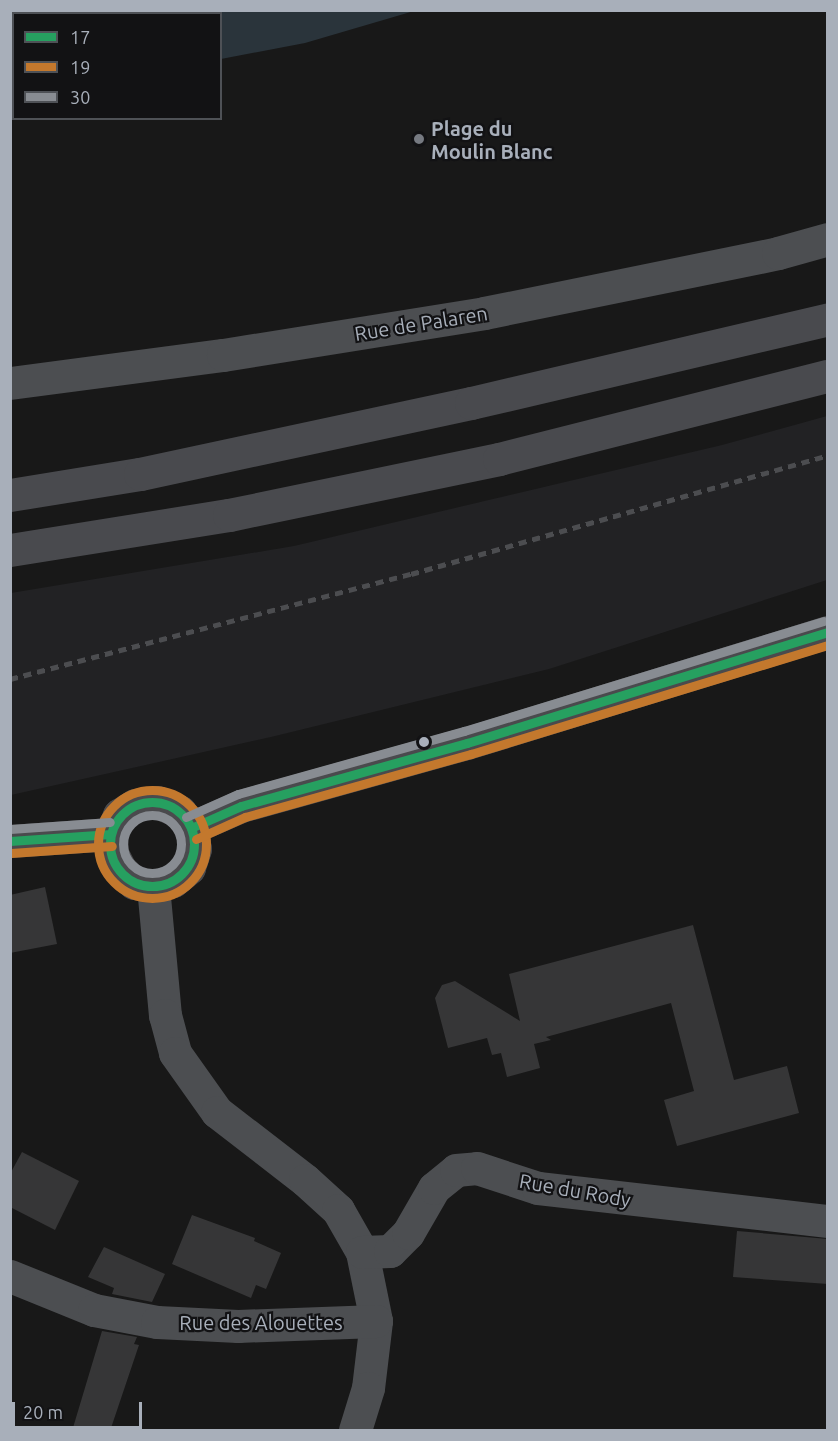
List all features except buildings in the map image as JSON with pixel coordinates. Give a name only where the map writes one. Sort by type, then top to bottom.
[{"type":"highway","points":[[10,495],[175,466],[828,319]]},
{"type":"highway","points":[[10,550],[229,515],[499,459],[828,376]]},
{"type":"main road","points":[[191,828],[241,806],[467,743],[828,632]]},
{"type":"main road","points":[[157,802],[180,812],[191,828],[195,849],[189,868],[174,881],[153,886],[135,882],[120,869],[112,853],[111,834],[119,815],[135,806],[157,802]]},
{"type":"main road","points":[[10,841],[111,834]]},
{"type":"street","name":"Rue de Palaren","points":[[10,383],[224,355],[484,313],[778,253],[828,238]]},
{"type":"street","points":[[153,886],[165,1015],[175,1053],[217,1112],[305,1179],[338,1210],[362,1252],[376,1321],[368,1388],[355,1431]]},
{"type":"street","name":"Rue du Rody","points":[[362,1252],[390,1251],[408,1233],[434,1188],[456,1170],[477,1168],[538,1188],[828,1221]]},
{"type":"street","name":"Rue des Alouettes","points":[[10,1276],[94,1310],[157,1322],[238,1326],[376,1321]]},
{"type":"shaded area","points":[[11,10],[414,11],[305,43],[222,59],[222,12],[12,12],[11,98]]},
{"type":"shaded area","points":[[827,416],[827,580],[549,669],[271,737],[11,795],[11,593],[294,546],[722,445]]},
{"type":"railway","points":[[10,679],[411,574],[828,455]]},
{"type":"transit line","name":"30","points":[[186,817],[238,794],[464,731],[824,621]]},
{"type":"transit line","name":"17","points":[[191,828],[241,806],[467,743],[828,632]]},
{"type":"transit line","name":"19","points":[[196,839],[245,817],[471,754],[828,645]]},
{"type":"transit line","name":"19","points":[[152,790],[173,794],[190,806],[202,823],[206,844],[202,865],[190,882],[173,894],[152,898],[131,894],[114,882],[102,865],[98,844],[102,823],[114,806],[131,794],[152,790]]},
{"type":"transit line","name":"17","points":[[152,802],[175,809],[187,821],[194,844],[187,867],[175,879],[152,886],[129,879],[117,867],[110,844],[117,821],[129,809],[152,802]]},
{"type":"transit line","name":"30","points":[[146,815],[158,815],[168,819],[177,828],[181,844],[181,850],[173,865],[158,873],[146,873],[136,869],[127,860],[123,850],[123,838],[127,828],[136,819],[146,815]]},
{"type":"transit line","name":"30","points":[[10,829],[110,822]]},
{"type":"transit line","name":"17","points":[[10,841],[111,834]]},
{"type":"transit line","name":"19","points":[[11,853],[112,846]]},
{"type":"place","name":"Plage du Moulin Blanc","points":[[419,139]]}]
